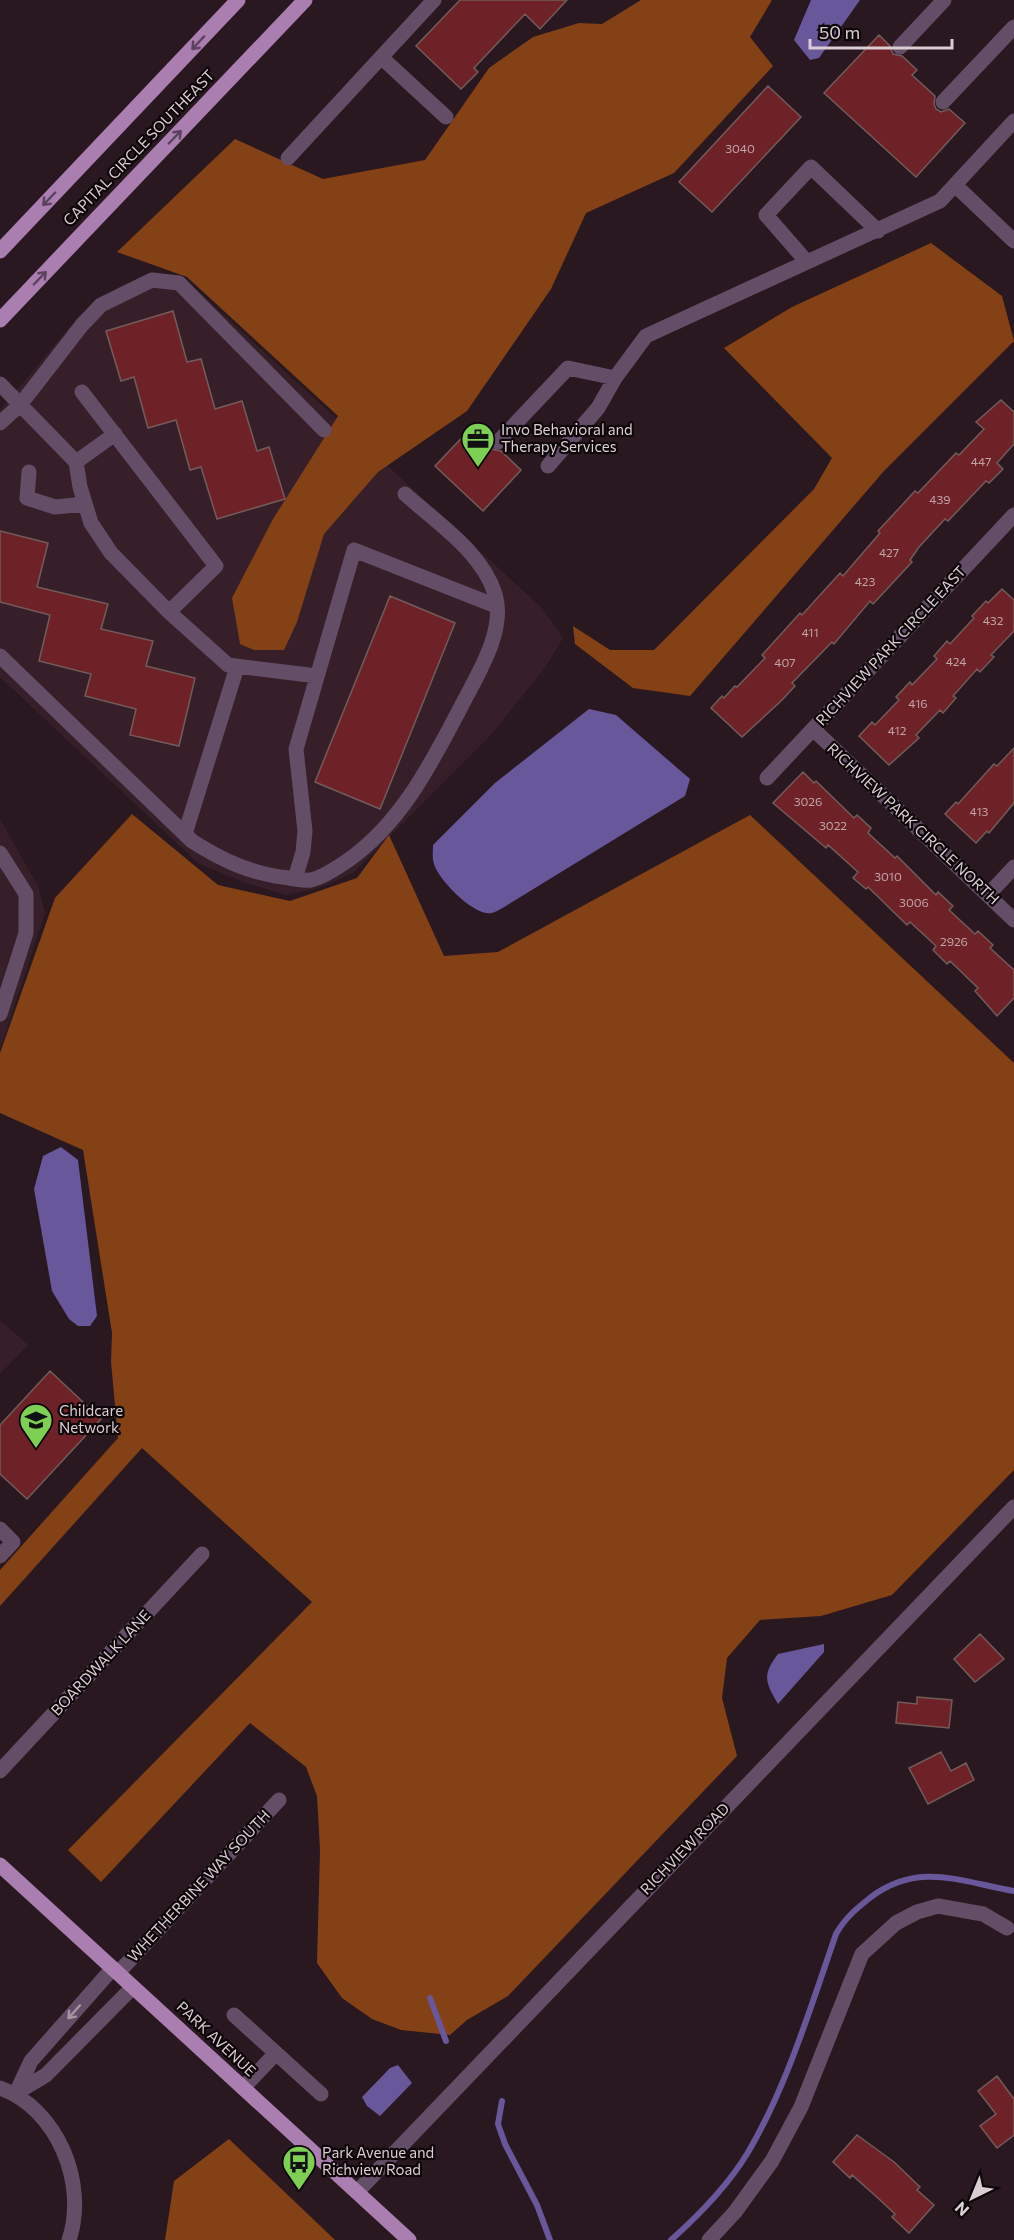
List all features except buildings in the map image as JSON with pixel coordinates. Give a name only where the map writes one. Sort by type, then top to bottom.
[{"type":"main road","name":"CAPITAL CIRCLE SOUTHEAST","points":[[0,251],[238,0]]},
{"type":"main road","name":"CAPITAL CIRCLE SOUTHEAST","points":[[0,320],[305,0]]},
{"type":"main road","name":"PARK AVENUE","points":[[0,1865],[409,2240]]},
{"type":"street","points":[[288,158],[434,0]]},
{"type":"street","points":[[900,47],[944,0]]},
{"type":"street","points":[[943,102],[1014,27]]},
{"type":"street","points":[[381,57],[446,117]]},
{"type":"street","points":[[548,466],[597,408],[615,378],[646,336],[940,201],[1014,121]]},
{"type":"street","points":[[807,262],[766,215],[811,167],[878,231]]},
{"type":"street","points":[[955,185],[1014,241]]},
{"type":"street","points":[[0,423],[20,405],[101,305],[152,280],[179,283],[324,430]]},
{"type":"street","points":[[498,442],[568,368],[615,378]]},
{"type":"street","points":[[0,384],[76,462],[91,523],[111,553],[170,612],[232,666],[317,676]]},
{"type":"street","points":[[82,392],[216,566],[170,612]]},
{"type":"street","points":[[76,462],[115,434]]},
{"type":"street","points":[[29,472],[27,498],[55,507],[85,504]]},
{"type":"street","points":[[0,656],[185,834],[221,860],[262,875],[295,879],[310,880],[331,872],[364,849],[394,817],[427,771],[490,649],[496,596],[482,565],[405,494]]},
{"type":"street","name":"RICHVIEW PARK CIRCLE EAST","points":[[767,778],[1014,515]]},
{"type":"street","points":[[295,879],[303,852],[305,831],[296,749],[354,550],[496,606]]},
{"type":"street","points":[[185,834],[232,666]]},
{"type":"street","name":"RICHVIEW PARK CIRCLE NORTH","points":[[813,729],[1014,920]]},
{"type":"street","points":[[0,853],[26,894],[26,933],[0,1014]]},
{"type":"street","points":[[988,895],[1014,867]]},
{"type":"street","name":"RICHVIEW ROAD","points":[[357,2192],[1014,1507]]},
{"type":"street","points":[[0,1529],[13,1542],[0,1556]]},
{"type":"street","name":"BOARDWALK LANE","points":[[0,1771],[202,1554]]},
{"type":"street","name":"WHETHERBINE WAY SOUTH","points":[[16,2093],[31,2061],[279,1800]]},
{"type":"street","points":[[709,2240],[735,2212],[772,2161],[801,2107],[862,1954],[896,1923],[917,1911],[938,1906],[983,1914],[1006,1928]]},
{"type":"street","points":[[16,2093],[46,2075],[133,1987]]},
{"type":"street","points":[[234,2015],[321,2094]]},
{"type":"street","points":[[243,2088],[276,2053]]},
{"type":"street","points":[[0,2088],[16,2093],[31,2103],[46,2120],[66,2161],[74,2192],[75,2214],[69,2240]]},
{"type":"shaded area","points":[[641,0],[772,0],[750,37],[773,66],[674,173],[586,213],[551,289],[467,411],[378,472],[324,534],[297,622],[284,650],[254,650],[240,644],[232,598],[273,519],[338,416],[187,277],[117,252],[235,139],[323,179],[425,160],[489,68],[533,37],[579,23],[602,24]]},
{"type":"shaded area","points":[[811,0],[860,0],[819,58],[810,60],[794,40]]},
{"type":"shaded area","points":[[931,243],[1002,296],[1014,341],[884,471],[690,696],[633,688],[575,644],[573,626],[610,650],[654,650],[814,489],[832,458],[724,348],[792,307]]},
{"type":"shaded area","points":[[166,273],[188,282],[542,608],[563,638],[545,668],[490,736],[353,873],[316,889],[286,895],[243,882],[198,863],[0,677],[0,410],[77,318],[122,285]]},
{"type":"shaded area","points":[[589,709],[616,715],[690,779],[685,796],[499,910],[485,913],[476,909],[458,896],[442,879],[434,864],[433,845],[495,783]]},
{"type":"shaded area","points":[[132,814],[218,885],[290,901],[357,878],[389,835],[444,956],[498,952],[750,815],[1014,1063],[1014,1470],[892,1595],[821,1616],[760,1620],[727,1658],[722,1698],[737,1756],[508,1996],[467,2020],[450,2035],[401,2030],[372,2019],[342,1998],[317,1963],[320,1850],[317,1796],[306,1767],[250,1723],[101,1882],[68,1850],[312,1602],[142,1448],[0,1606],[0,1570],[118,1438],[111,1362],[112,1333],[83,1150],[0,1113],[0,1053],[55,898]]},
{"type":"shaded area","points":[[0,819],[39,888],[45,913],[0,1050]]},
{"type":"shaded area","points":[[61,1147],[78,1160],[97,1316],[90,1326],[78,1326],[69,1319],[52,1291],[34,1189],[43,1156]]},
{"type":"shaded area","points":[[0,1320],[28,1345],[0,1374]]},
{"type":"shaded area","points":[[824,1644],[824,1652],[778,1704],[767,1679],[769,1668],[778,1654]]},
{"type":"shaded area","points":[[398,2065],[412,2083],[380,2116],[367,2106],[362,2097],[390,2068]]},
{"type":"shaded area","points":[[229,2139],[335,2240],[165,2240],[174,2181]]},
{"type":"waterway","points":[[671,2240],[722,2189],[747,2154],[761,2129],[797,2047],[836,1934],[851,1914],[871,1897],[889,1886],[923,1877],[958,1879],[1014,1891]]},
{"type":"waterway","points":[[430,1998],[446,2041]]},
{"type":"waterway","points":[[502,2101],[498,2124],[505,2144],[537,2205],[550,2240]]},
{"type":"place","name":"Invo Behavioral and Therapy Services","points":[[478,468]]},
{"type":"place","name":"Childcare Network","points":[[36,1449]]},
{"type":"place","name":"Park Avenue and Richview Road","points":[[299,2191]]}]
